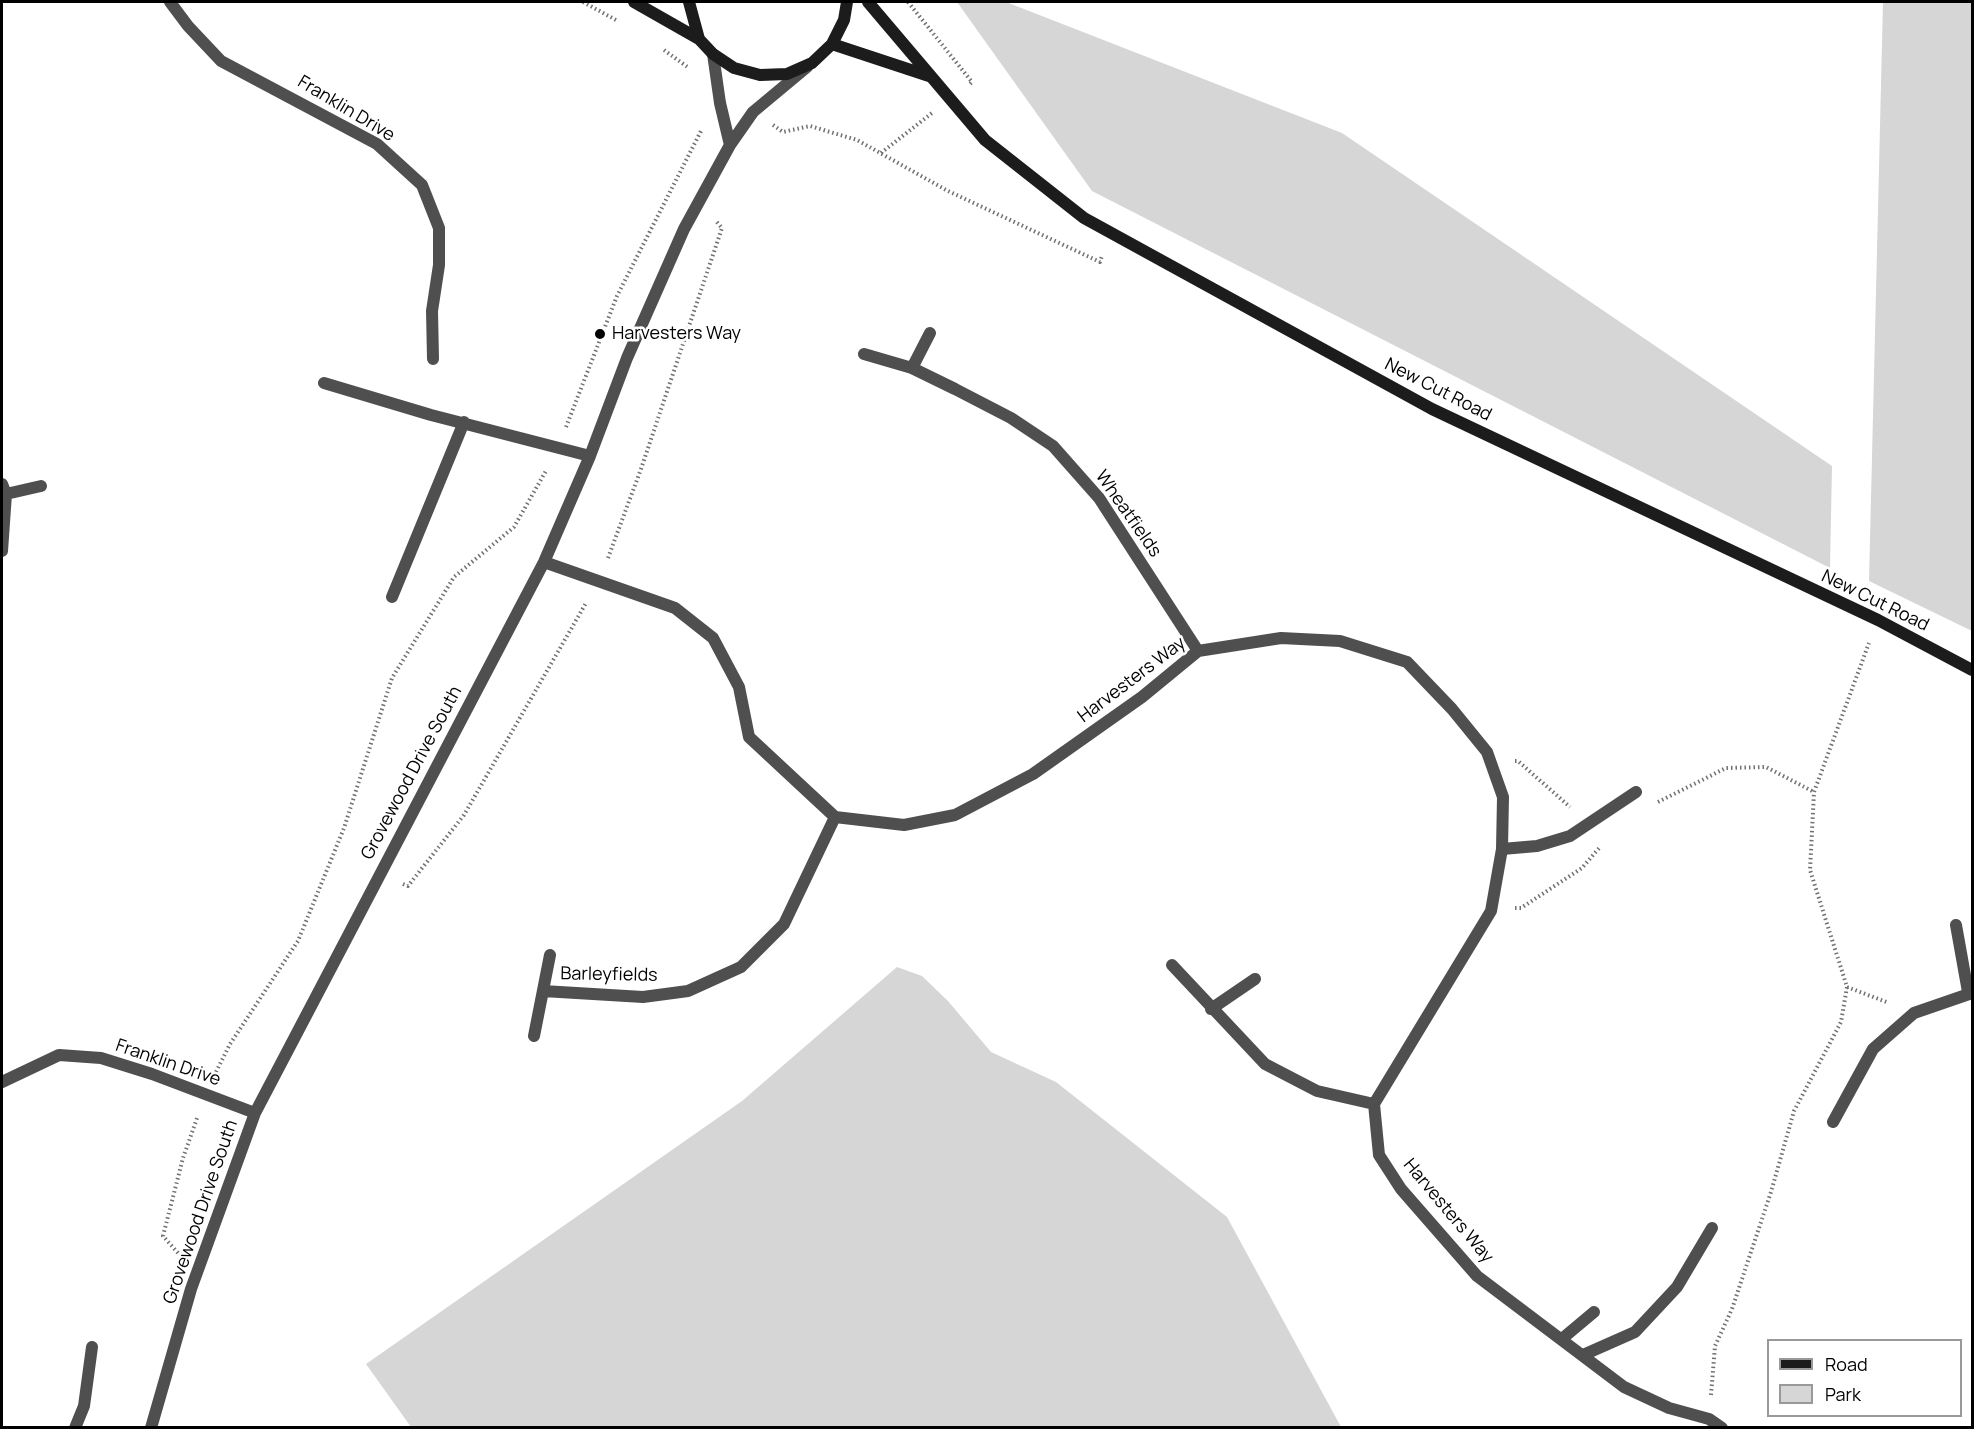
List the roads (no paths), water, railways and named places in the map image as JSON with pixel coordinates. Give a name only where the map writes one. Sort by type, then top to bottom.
[{"type":"street","name":"Franklin Drive","points":[[170,2],[220,61],[376,144],[422,185],[439,228],[440,265],[432,311],[433,359]]},
{"type":"street","points":[[634,2],[699,39],[713,54],[734,68],[760,75],[787,74],[812,63],[832,44],[844,20],[847,2]]},
{"type":"street","points":[[689,2],[699,39]]},
{"type":"street","name":"New Cut Road","points":[[868,2],[985,140],[1084,218],[1432,409],[1878,620],[1972,670]]},
{"type":"street","points":[[832,44],[930,77]]},
{"type":"street","points":[[713,54],[720,104],[730,145]]},
{"type":"street","name":"Grovewood Drive South","points":[[151,1428],[196,1275],[255,1113],[544,562],[590,456],[627,358],[684,229],[730,145],[753,112],[812,63]]},
{"type":"street","points":[[912,368],[930,333]]},
{"type":"street","name":"Wheatfields","points":[[864,354],[912,368],[1011,418],[1053,446],[1099,498],[1198,651]]},
{"type":"street","points":[[324,383],[431,415],[590,456]]},
{"type":"street","points":[[392,597],[464,422]]},
{"type":"street","points":[[2,551],[4,489],[41,486]]},
{"type":"street","points":[[544,562],[675,608],[713,638],[739,687],[749,737],[835,817]]},
{"type":"street","name":"Harvesters Way","points":[[835,817],[904,825],[955,815],[1032,774],[1143,697],[1198,651],[1281,638],[1340,641],[1407,662],[1452,709],[1487,752],[1503,796],[1502,849],[1492,907],[1374,1104],[1379,1155],[1401,1189],[1478,1276],[1563,1338],[1624,1387],[1669,1408],[1709,1419],[1722,1428]]},
{"type":"street","points":[[1502,849],[1537,846],[1570,836],[1636,792]]},
{"type":"street","name":"Barleyfields","points":[[543,991],[643,997],[688,992],[741,967],[784,924],[835,817]]},
{"type":"street","points":[[1833,1122],[1873,1048],[1914,1013],[1970,993],[1956,925]]},
{"type":"street","name":"Barleyfields","points":[[534,1036],[549,955]]},
{"type":"street","points":[[1172,965],[1265,1064],[1317,1091],[1374,1104]]},
{"type":"street","points":[[1211,1009],[1255,979]]},
{"type":"street","name":"Franklin Drive","points":[[2,1082],[59,1055],[101,1058],[255,1113]]},
{"type":"street","points":[[1583,1355],[1635,1332],[1677,1287],[1712,1228]]},
{"type":"street","points":[[1563,1338],[1594,1312]]},
{"type":"street","points":[[75,1428],[84,1406],[92,1347]]},
{"type":"place","name":"Harvesters Way","points":[[600,334]]}]
